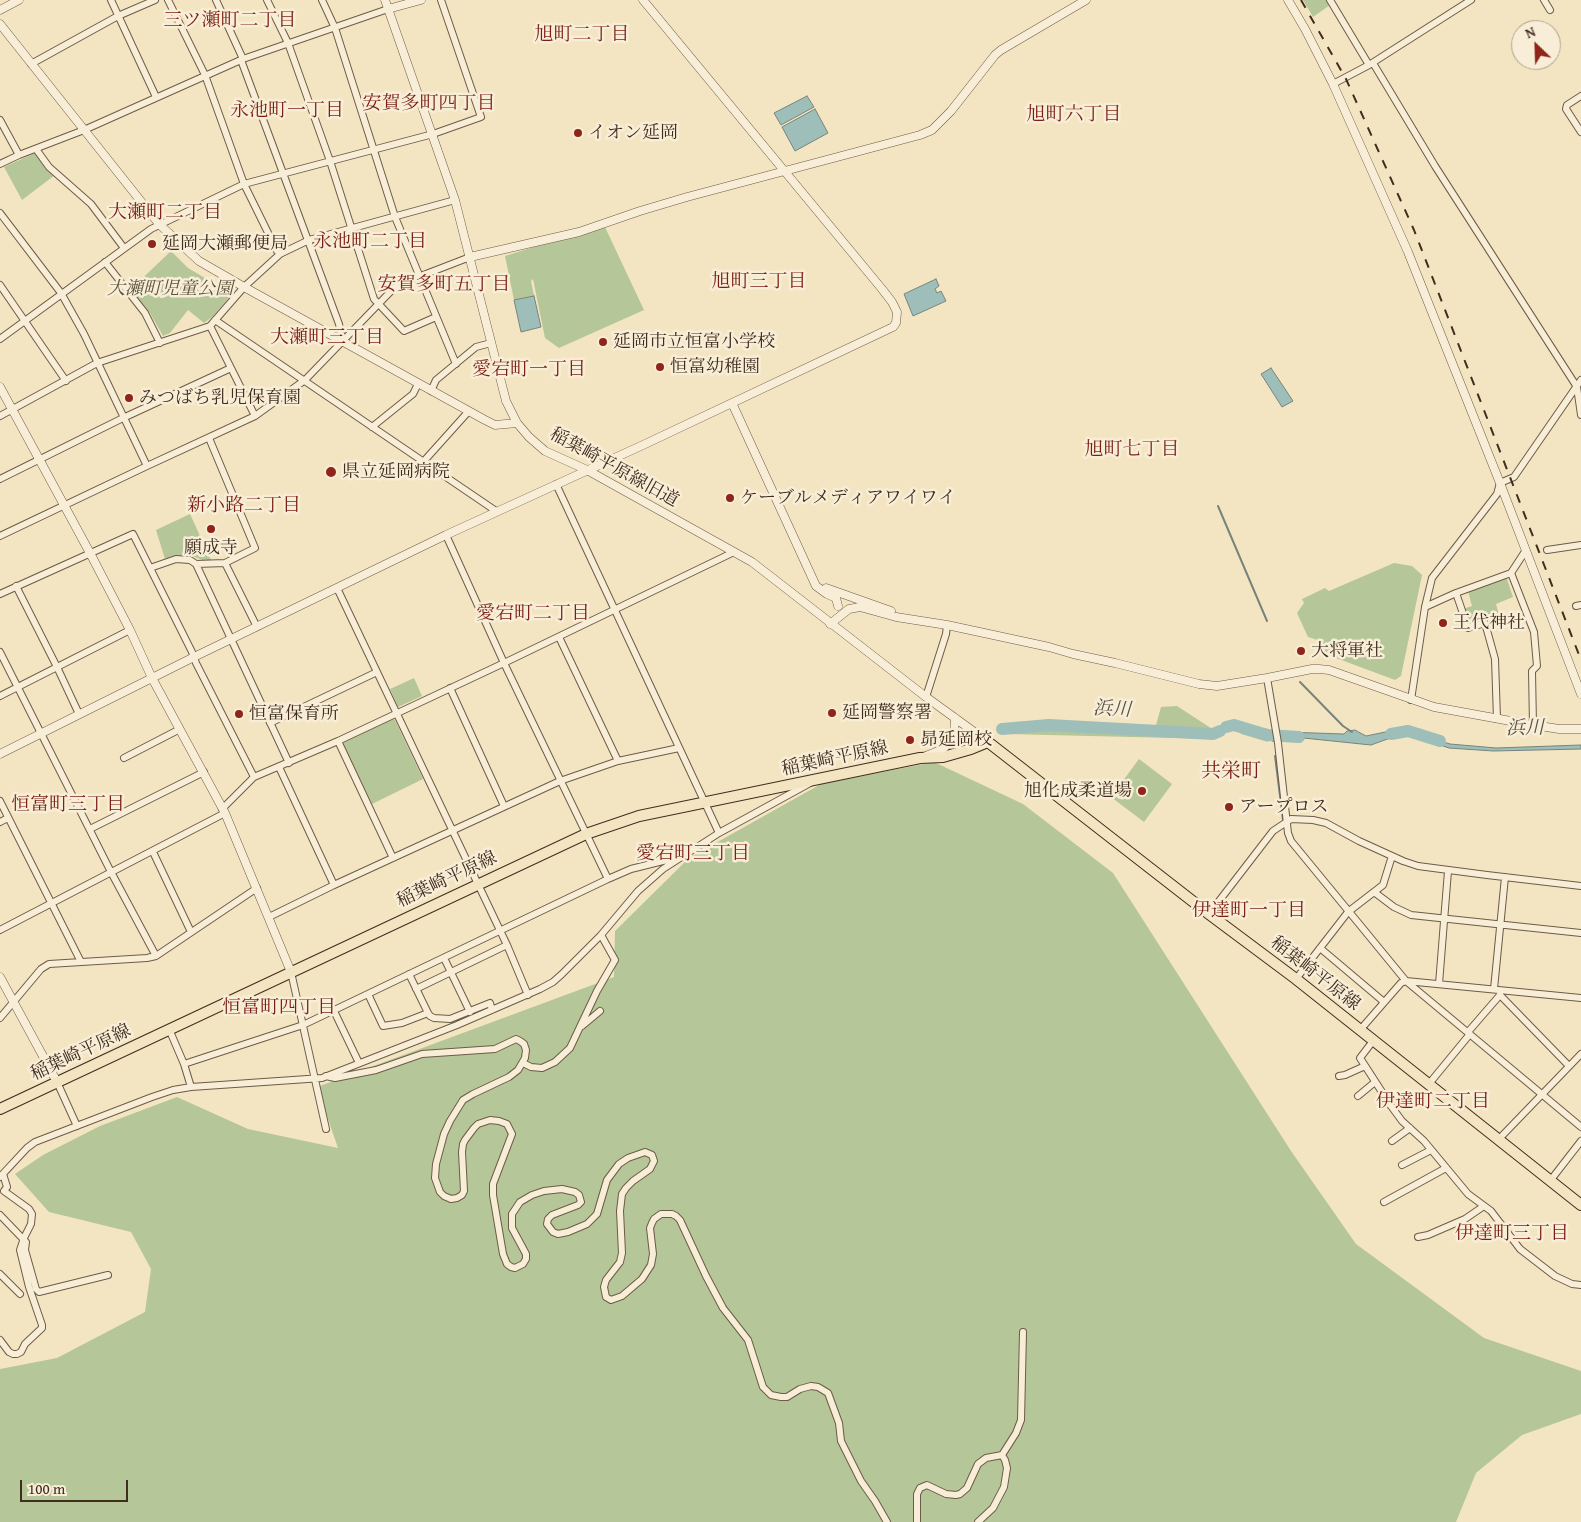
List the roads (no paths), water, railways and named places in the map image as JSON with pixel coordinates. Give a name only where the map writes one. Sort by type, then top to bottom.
[{"type":"main road","name":"稲葉崎平原線","points":[[0,1109],[586,834],[639,816],[920,758],[943,757],[988,742],[1296,979],[1581,1205]]},
{"type":"street","points":[[0,10],[19,0]]},
{"type":"street","points":[[111,0],[156,97]]},
{"type":"street","points":[[31,64],[118,16],[155,0]]},
{"type":"street","points":[[168,0],[205,75],[244,184],[280,254]]},
{"type":"street","points":[[216,0],[242,59],[309,240],[339,324],[342,342]]},
{"type":"street","points":[[267,0],[288,43],[330,161],[376,302],[404,331],[436,317]]},
{"type":"street","points":[[322,0],[335,28],[395,216],[456,364]]},
{"type":"street","name":"稲葉崎平原線旧道","points":[[385,0],[456,200],[506,401],[517,423],[545,451],[587,470],[752,562],[830,624],[988,742]]},
{"type":"street","points":[[0,164],[84,130],[242,59],[388,9],[421,0]]},
{"type":"street","points":[[0,339],[61,293],[159,224],[244,184],[433,134],[481,117],[441,0]]},
{"type":"street","points":[[0,754],[194,657],[496,511],[893,327],[897,312],[892,302],[643,0]]},
{"type":"street","points":[[0,536],[255,416],[306,380],[376,302],[400,284],[470,257],[579,232],[640,211],[783,170],[900,141],[932,130],[954,108],[995,55],[1086,0]]},
{"type":"street","points":[[1288,0],[1334,84],[1408,252],[1581,694]]},
{"type":"street","points":[[1330,0],[1577,387],[1581,415]]},
{"type":"street","points":[[1334,84],[1371,64],[1471,0]]},
{"type":"street","points":[[1544,0],[1550,10]]},
{"type":"street","points":[[0,24],[159,224],[199,261],[244,288],[468,412],[495,425],[517,423]]},
{"type":"street","points":[[1581,96],[1567,105],[1566,109],[1581,132]]},
{"type":"street","points":[[0,120],[19,155]]},
{"type":"street","points":[[36,149],[48,167],[90,204],[124,248]]},
{"type":"street","points":[[0,416],[97,363],[210,326],[244,288],[280,254],[309,240],[456,200]]},
{"type":"street","points":[[0,212],[61,293],[84,334],[147,466]]},
{"type":"street","points":[[105,262],[145,313],[160,343]]},
{"type":"street","points":[[0,285],[66,381]]},
{"type":"street","points":[[215,320],[306,380],[496,511]]},
{"type":"street","points":[[210,326],[255,416]]},
{"type":"street","points":[[431,391],[436,380],[476,346],[491,343]]},
{"type":"street","points":[[0,479],[123,418],[231,368]]},
{"type":"street","points":[[1500,483],[1514,477],[1581,380]]},
{"type":"street","points":[[372,427],[413,394],[418,384]]},
{"type":"street","points":[[0,387],[90,553],[130,630],[152,678],[204,772],[257,888],[291,972],[326,1129]]},
{"type":"street","points":[[732,403],[819,589],[836,598],[838,606],[830,624]]},
{"type":"street","points":[[424,461],[468,412]]},
{"type":"street","points":[[196,564],[225,563],[255,548],[208,438]]},
{"type":"street","points":[[1411,700],[1425,607],[1432,578],[1497,494],[1500,483]]},
{"type":"street","points":[[556,484],[719,833]]},
{"type":"street","points":[[0,594],[133,534],[254,777]]},
{"type":"street","points":[[446,535],[504,663],[608,879]]},
{"type":"street","points":[[1547,550],[1581,545]]},
{"type":"street","points":[[1425,607],[1456,593],[1511,573],[1526,550]]},
{"type":"street","points":[[0,930],[153,852],[223,811],[254,777],[338,741],[734,552]]},
{"type":"street","points":[[150,568],[176,559],[190,560],[196,564],[289,763]]},
{"type":"street","points":[[225,563],[257,627]]},
{"type":"street","points":[[1511,573],[1534,632],[1537,666],[1532,671],[1532,725]]},
{"type":"street","points":[[816,583],[912,619]]},
{"type":"street","points":[[16,586],[80,714]]},
{"type":"street","points":[[337,588],[528,994]]},
{"type":"street","points":[[1456,593],[1468,628],[1485,623],[1495,658],[1498,719]]},
{"type":"street","points":[[838,606],[858,599]]},
{"type":"street","points":[[830,624],[852,607],[860,607],[896,617],[947,625],[1049,647],[1199,684],[1217,686],[1312,668],[1329,670],[1434,707],[1532,725],[1581,730]]},
{"type":"street","points":[[926,697],[944,643],[947,625]]},
{"type":"street","points":[[0,696],[130,630]]},
{"type":"street","points":[[559,637],[618,762]]},
{"type":"street","points":[[0,652],[111,872],[156,956]]},
{"type":"street","points":[[270,723],[377,672]]},
{"type":"street","points":[[1267,678],[1278,743],[1288,833],[1291,841],[1406,980],[1581,1127]]},
{"type":"street","points":[[450,688],[504,806]]},
{"type":"street","points":[[920,758],[943,749],[950,742],[954,735],[955,718]]},
{"type":"street","points":[[124,758],[180,729]]},
{"type":"street","points":[[338,741],[393,858]]},
{"type":"street","points":[[269,917],[560,781],[618,762],[679,748]]},
{"type":"street","points":[[279,767],[334,885]]},
{"type":"street","points":[[90,829],[204,772]]},
{"type":"street","points":[[0,1340],[9,1352],[17,1354],[42,1328],[20,1250],[31,1224],[32,1214],[30,1209],[2,1194],[7,1187],[2,1175],[35,1142],[173,1090],[191,1087],[314,1079],[326,1076],[457,1025],[540,989],[558,978],[601,934],[638,891],[663,869],[719,833],[817,779]]},
{"type":"street","points":[[0,802],[81,962]]},
{"type":"street","points":[[0,822],[8,818]]},
{"type":"street","points":[[1210,914],[1272,831],[1291,819],[1313,820],[1326,823],[1359,841],[1418,866],[1581,886]]},
{"type":"street","points":[[153,852],[191,932]]},
{"type":"street","points":[[184,1064],[303,1025],[608,879],[638,867],[661,863],[681,856]]},
{"type":"street","points":[[1296,979],[1348,912],[1383,885],[1392,856]]},
{"type":"street","points":[[1439,984],[1448,870]]},
{"type":"street","points":[[1428,1085],[1469,1033],[1498,991],[1505,878]]},
{"type":"street","points":[[0,1018],[41,969],[49,964],[156,956],[257,888]]},
{"type":"street","points":[[1374,892],[1394,908],[1410,915],[1581,934]]},
{"type":"street","points":[[523,1063],[542,1068],[555,1062],[570,1048],[597,991],[615,960],[601,934]]},
{"type":"street","points":[[416,988],[506,945]]},
{"type":"street","points":[[1320,948],[1384,1002]]},
{"type":"street","points":[[444,958],[470,1012]]},
{"type":"street","points":[[409,974],[428,1014],[434,1018],[450,1020],[490,1004],[492,1010]]},
{"type":"street","points":[[0,977],[57,1082],[77,1126]]},
{"type":"street","points":[[1360,1030],[1401,983],[1406,980],[1498,991],[1581,998]]},
{"type":"street","points":[[1498,991],[1569,1066]]},
{"type":"street","points":[[368,994],[383,1026],[402,1023],[428,1014]]},
{"type":"street","points":[[334,1010],[359,1063]]},
{"type":"street","points":[[579,1029],[600,1011]]},
{"type":"street","points":[[169,1029],[184,1064],[191,1087]]},
{"type":"street","points":[[326,1076],[335,1078],[376,1070],[422,1054],[495,1049],[516,1039],[520,1041],[526,1047],[525,1058],[518,1070],[509,1077],[463,1100],[457,1108],[444,1134],[439,1150],[435,1178],[440,1192],[451,1199],[457,1198],[464,1191],[462,1152],[465,1140],[474,1128],[478,1124],[490,1120],[507,1124],[512,1134],[493,1184],[493,1195],[503,1254],[507,1264],[515,1268],[523,1264],[526,1259],[526,1254],[512,1228],[512,1214],[520,1202],[544,1191],[567,1189],[575,1192],[581,1202],[578,1205],[552,1215],[548,1219],[548,1224],[553,1232],[558,1234],[568,1232],[587,1224],[597,1214],[606,1180],[619,1164],[628,1158],[645,1152],[652,1155],[654,1161],[650,1169],[633,1181],[622,1194],[620,1211],[622,1253],[620,1262],[606,1280],[604,1287],[606,1297],[611,1300],[622,1296],[642,1279],[651,1265],[650,1228],[654,1219],[661,1214],[676,1216],[680,1220],[723,1308],[748,1340],[766,1392],[771,1395],[787,1397],[800,1389],[811,1386],[818,1387],[828,1393],[839,1423],[841,1441],[861,1481],[887,1522]]},
{"type":"street","points":[[1373,1041],[1360,1058],[1391,1106],[1468,1194],[1491,1211],[1520,1249],[1555,1276],[1572,1284],[1581,1285]]},
{"type":"street","points":[[1498,1140],[1581,1054]]},
{"type":"street","points":[[1340,1076],[1365,1066]]},
{"type":"street","points":[[1358,1096],[1375,1082]]},
{"type":"street","points":[[1392,1141],[1410,1128]]},
{"type":"street","points":[[1550,1181],[1581,1140]]},
{"type":"street","points":[[1402,1165],[1431,1150]]},
{"type":"street","points":[[1384,1202],[1446,1168]]},
{"type":"street","points":[[1418,1237],[1428,1235],[1465,1219],[1484,1206]]},
{"type":"street","points":[[0,1215],[24,1238],[26,1242],[25,1250],[36,1289],[40,1292],[108,1275]]},
{"type":"street","points":[[0,1274],[20,1294]]},
{"type":"street","points":[[917,1522],[917,1494],[920,1488],[927,1486],[946,1494],[956,1496],[960,1494],[967,1488],[978,1464],[986,1458],[1002,1455],[1016,1433],[1021,1420],[1023,1332]]},
{"type":"street","points":[[978,1522],[993,1508],[1004,1487],[1007,1468],[1002,1455]]},
{"type":"water","points":[[807,96],[814,107],[781,125],[774,113]]},
{"type":"water","points":[[815,109],[828,133],[795,151],[782,127]]},
{"type":"water","points":[[936,279],[939,286],[935,289],[937,293],[941,291],[946,301],[913,316],[904,294]]},
{"type":"water","points":[[534,296],[541,327],[521,332],[514,300]]},
{"type":"water","points":[[1271,368],[1293,401],[1282,407],[1261,374]]},
{"type":"water","points":[[1400,729],[1450,744],[1496,748],[1581,745],[1581,749],[1493,751],[1449,748],[1404,733],[1371,745],[1284,736],[1284,732],[1344,734],[1347,731],[1355,730],[1366,736]]},
{"type":"waterway","points":[[1218,506],[1267,621]]},
{"type":"waterway","points":[[1300,682],[1343,726],[1352,732]]},
{"type":"waterway","name":"浜川","points":[[1002,729],[1049,725],[1213,734],[1220,731]]},
{"type":"waterway","name":"浜川","points":[[1226,727],[1234,725],[1267,735],[1299,737]]},
{"type":"waterway","name":"浜川","points":[[1391,734],[1408,731],[1440,741]]},
{"type":"waterway","name":"浜川","points":[[1273,736],[1273,741]]},
{"type":"waterway","points":[[1275,756],[1283,820]]},
{"type":"railway","points":[[1301,0],[1346,79],[1414,230],[1581,660]]},
{"type":"place","name":"イオン延岡","points":[[578,133]]},
{"type":"place","name":"延岡大瀬郵便局","points":[[152,244]]},
{"type":"place","name":"延岡市立恒富小学校","points":[[603,342]]},
{"type":"place","name":"恒富幼稚園","points":[[660,367]]},
{"type":"place","name":"みつばち乳児保育園","points":[[129,398]]},
{"type":"place","name":"県立延岡病院","points":[[331,472]]},
{"type":"place","name":"ケーブルメディアワイワイ","points":[[730,498]]},
{"type":"place","name":"願成寺","points":[[211,529]]},
{"type":"place","name":"王代神社","points":[[1443,623]]},
{"type":"place","name":"大将軍社","points":[[1301,651]]},
{"type":"place","name":"延岡警察署","points":[[832,713]]},
{"type":"place","name":"恒富保育所","points":[[239,714]]},
{"type":"place","name":"昴延岡校","points":[[910,740]]},
{"type":"place","name":"旭化成柔道場","points":[[1142,791]]},
{"type":"place","name":"アープロス","points":[[1229,807]]},
{"type":"district","name":"三ツ瀬町二丁目","points":[[230,21]]},
{"type":"district","name":"旭町二丁目","points":[[582,35]]},
{"type":"district","name":"安賀多町四丁目","points":[[429,104]]},
{"type":"district","name":"永池町一丁目","points":[[287,111]]},
{"type":"district","name":"旭町六丁目","points":[[1074,115]]},
{"type":"district","name":"大瀬町二丁目","points":[[165,213]]},
{"type":"district","name":"永池町二丁目","points":[[370,242]]},
{"type":"district","name":"旭町三丁目","points":[[759,282]]},
{"type":"district","name":"安賀多町五丁目","points":[[444,285]]},
{"type":"district","name":"大瀬町三丁目","points":[[327,338]]},
{"type":"district","name":"愛宕町一丁目","points":[[529,370]]},
{"type":"district","name":"旭町七丁目","points":[[1132,450]]},
{"type":"district","name":"新小路二丁目","points":[[244,506]]},
{"type":"district","name":"愛宕町二丁目","points":[[533,614]]},
{"type":"district","name":"共栄町","points":[[1231,772]]},
{"type":"district","name":"恒富町三丁目","points":[[68,805]]},
{"type":"district","name":"愛宕町三丁目","points":[[693,854]]},
{"type":"district","name":"伊達町一丁目","points":[[1249,911]]},
{"type":"district","name":"恒富町四丁目","points":[[279,1008]]},
{"type":"district","name":"伊達町二丁目","points":[[1433,1102]]},
{"type":"district","name":"伊達町三丁目","points":[[1512,1234]]},
{"type":"park label","name":"大瀬町児童公園","points":[[170,289]]}]
